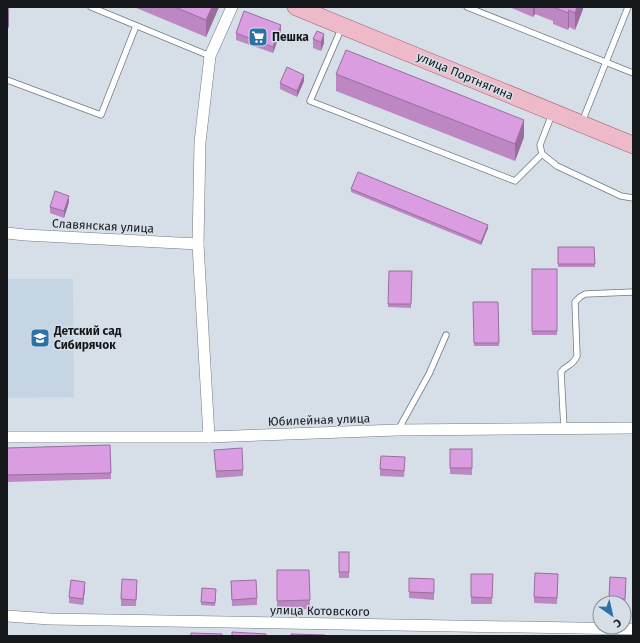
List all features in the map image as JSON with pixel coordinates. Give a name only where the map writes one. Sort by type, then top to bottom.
[{"type":"main road","name":"улица Портнягина","points":[[296,7],[633,145]]},
{"type":"street","points":[[209,438],[198,244],[200,142],[210,56],[232,7]]},
{"type":"street","name":"Славянская улица","points":[[7,233],[198,244]]},
{"type":"street","name":"Юбилейная улица","points":[[7,437],[209,438],[398,430],[633,428]]},
{"type":"street","name":"улица Котовского","points":[[7,616],[58,620],[633,629]]},
{"type":"lane","points":[[91,7],[210,56]]},
{"type":"lane","points":[[467,7],[633,73]]},
{"type":"lane","points":[[582,124],[628,7]]},
{"type":"lane","points":[[343,25],[310,101],[515,181],[542,154]]},
{"type":"lane","points":[[7,80],[101,115],[136,26]]},
{"type":"lane","points":[[553,112],[540,145],[542,154],[557,166],[621,196],[633,198]]},
{"type":"lane","points":[[564,429],[561,372],[564,367],[575,362],[578,356],[575,302],[585,294],[633,292]]},
{"type":"lane","points":[[398,430],[429,374],[446,335]]},
{"type":"shaded area","name":"Детский сад Сибирячок","points":[[7,279],[73,279],[74,397],[7,398]]},
{"type":"building","points":[[175,7],[212,7],[206,20]]},
{"type":"building","points":[[553,7],[577,7],[575,13],[569,10],[568,13]]},
{"type":"building","name":"Пешка","points":[[244,11],[281,25],[273,47],[236,33]]},
{"type":"building","points":[[317,31],[324,34],[321,42],[313,39]]},
{"type":"building","points":[[346,50],[524,120],[515,144],[336,74]]},
{"type":"building","points":[[287,67],[304,75],[297,91],[280,83]]},
{"type":"building","points":[[358,172],[488,225],[481,242],[351,189]]},
{"type":"building","points":[[55,191],[69,196],[64,211],[50,207]]},
{"type":"building","points":[[558,247],[594,247],[595,264],[558,264]]},
{"type":"building","points":[[532,269],[557,269],[557,331],[532,331]]},
{"type":"building","points":[[389,271],[412,271],[411,304],[388,304]]},
{"type":"building","points":[[473,302],[498,302],[499,343],[474,343]]},
{"type":"building","points":[[110,445],[111,473],[7,475],[7,448]]},
{"type":"building","points":[[242,448],[243,470],[216,471],[214,450]]},
{"type":"building","points":[[450,449],[472,449],[472,468],[450,468]]},
{"type":"building","points":[[381,456],[405,457],[404,471],[380,469]]},
{"type":"building","points":[[339,552],[349,552],[349,572],[339,572]]},
{"type":"building","points":[[277,570],[309,570],[310,600],[277,601]]},
{"type":"building","points":[[535,573],[558,574],[557,598],[534,597]]},
{"type":"building","points":[[471,574],[493,574],[492,598],[471,597]]},
{"type":"building","points":[[610,577],[626,578],[625,595],[609,595]]},
{"type":"building","points":[[409,578],[434,579],[434,593],[409,592]]},
{"type":"building","points":[[122,579],[137,580],[136,600],[121,599]]},
{"type":"building","points":[[71,580],[85,582],[83,599],[69,597]]},
{"type":"building","points":[[256,580],[257,598],[232,600],[231,581]]},
{"type":"building","points":[[202,588],[216,589],[215,603],[201,602]]},
{"type":"building","points":[[232,632],[266,634],[266,636],[232,636]]},
{"type":"building","points":[[191,633],[222,634],[222,636],[191,636]]},
{"type":"building","points":[[291,634],[325,635],[325,636],[291,636]]},
{"type":"place","name":"Пешка","points":[[258,37]]},
{"type":"place","name":"Детский сад Сибирячок","points":[[40,338]]}]
